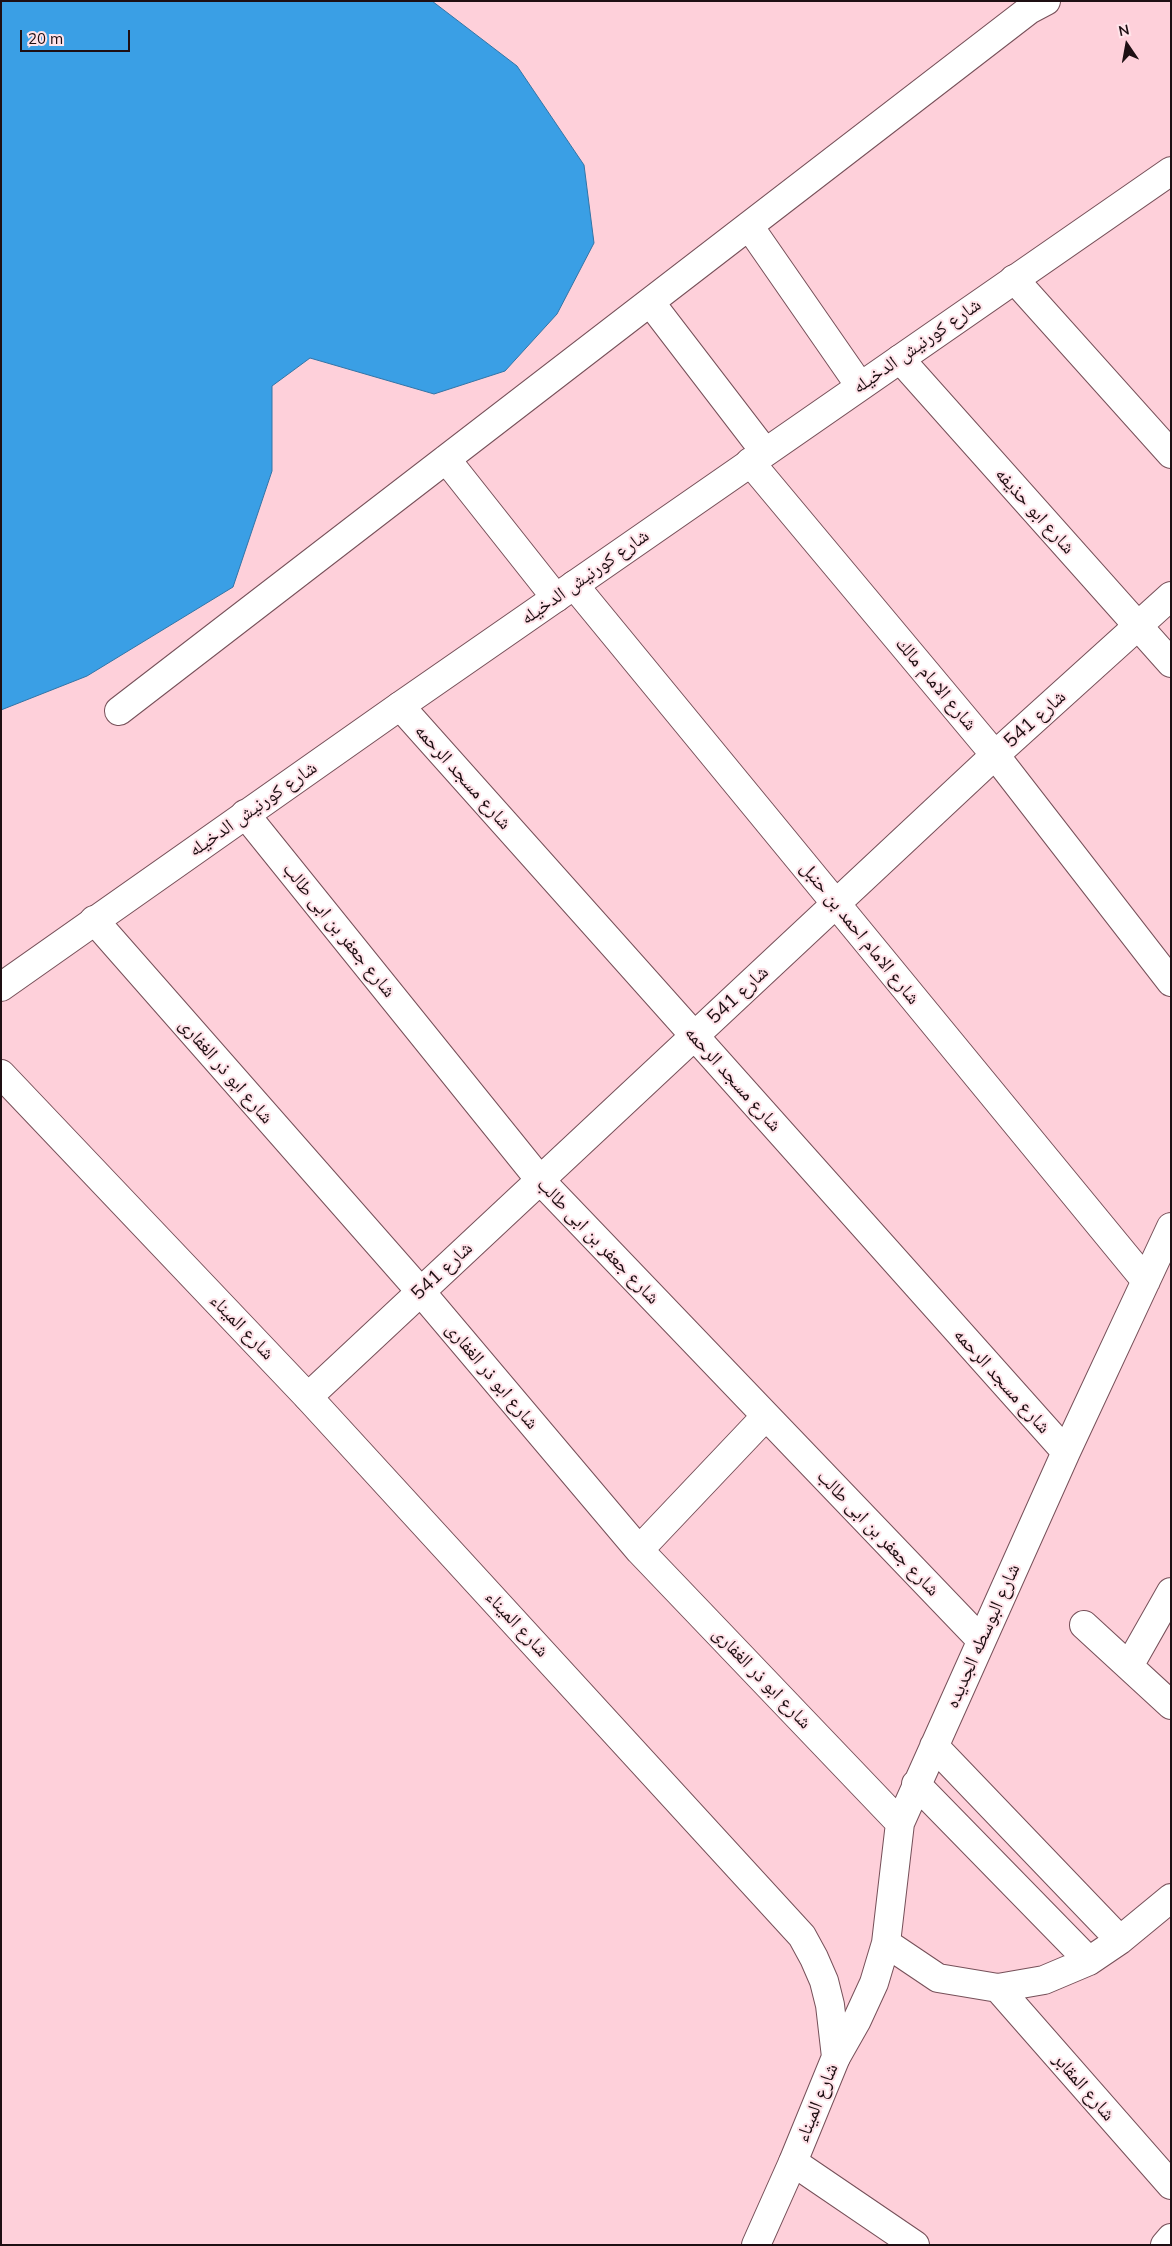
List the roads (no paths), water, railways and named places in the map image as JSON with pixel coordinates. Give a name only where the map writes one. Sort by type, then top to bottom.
[{"type":"street","points":[[119,711],[1029,10],[1046,1]]},
{"type":"street","name":"شارع كورنيش الدخيله","points":[[1,987],[400,706],[1170,172]]},
{"type":"street","points":[[750,226],[860,386]]},
{"type":"street","points":[[1014,279],[1171,454]]},
{"type":"street","name":"شارع الامام مالك","points":[[650,302],[758,457],[995,755],[1171,982]]},
{"type":"street","name":"شارع ابو حذيفه","points":[[900,358],[1137,627],[1171,662]]},
{"type":"street","name":"شارع الامام احمد بن حنبل","points":[[446,459],[565,591],[836,904],[1146,1281]]},
{"type":"street","name":"شارع 541","points":[[308,1397],[995,755],[1171,596]]},
{"type":"street","name":"شارع مسجد الرحمه","points":[[400,706],[1066,1452]]},
{"type":"street","name":"شارع جعفر بن ابى طالب","points":[[246,814],[540,1180],[981,1640]]},
{"type":"street","name":"شارع ابو ذر الغفارى","points":[[94,920],[421,1292],[639,1550],[900,1823]]},
{"type":"street","name":"شارع الميناء","points":[[1,1074],[308,1397],[802,1936],[824,1981],[830,2005],[836,2056],[793,2162],[756,2245]]},
{"type":"street","name":"شارع البوسطه الجديده","points":[[836,2056],[857,2020],[874,1983],[886,1944],[900,1823],[1066,1452],[1146,1281],[1169,1239]]},
{"type":"street","points":[[639,1550],[766,1416]]},
{"type":"street","points":[[1129,1666],[1171,1592]]},
{"type":"street","points":[[1084,1625],[1171,1705]]},
{"type":"street","points":[[934,1746],[1120,1940]]},
{"type":"street","points":[[916,1784],[1089,1961]]},
{"type":"street","points":[[886,1944],[938,1978],[998,1988],[1044,1980],[1089,1961],[1120,1940],[1171,1898]]},
{"type":"street","name":"شارع المقابر","points":[[998,1988],[1171,2185]]},
{"type":"street","points":[[793,2162],[915,2245]]},
{"type":"street","points":[[1165,2245],[1171,2238]]},
{"type":"water","points":[[1,1],[432,1],[517,66],[584,165],[594,243],[557,314],[505,371],[434,394],[310,358],[272,386],[272,471],[233,587],[87,676],[1,710]]}]
